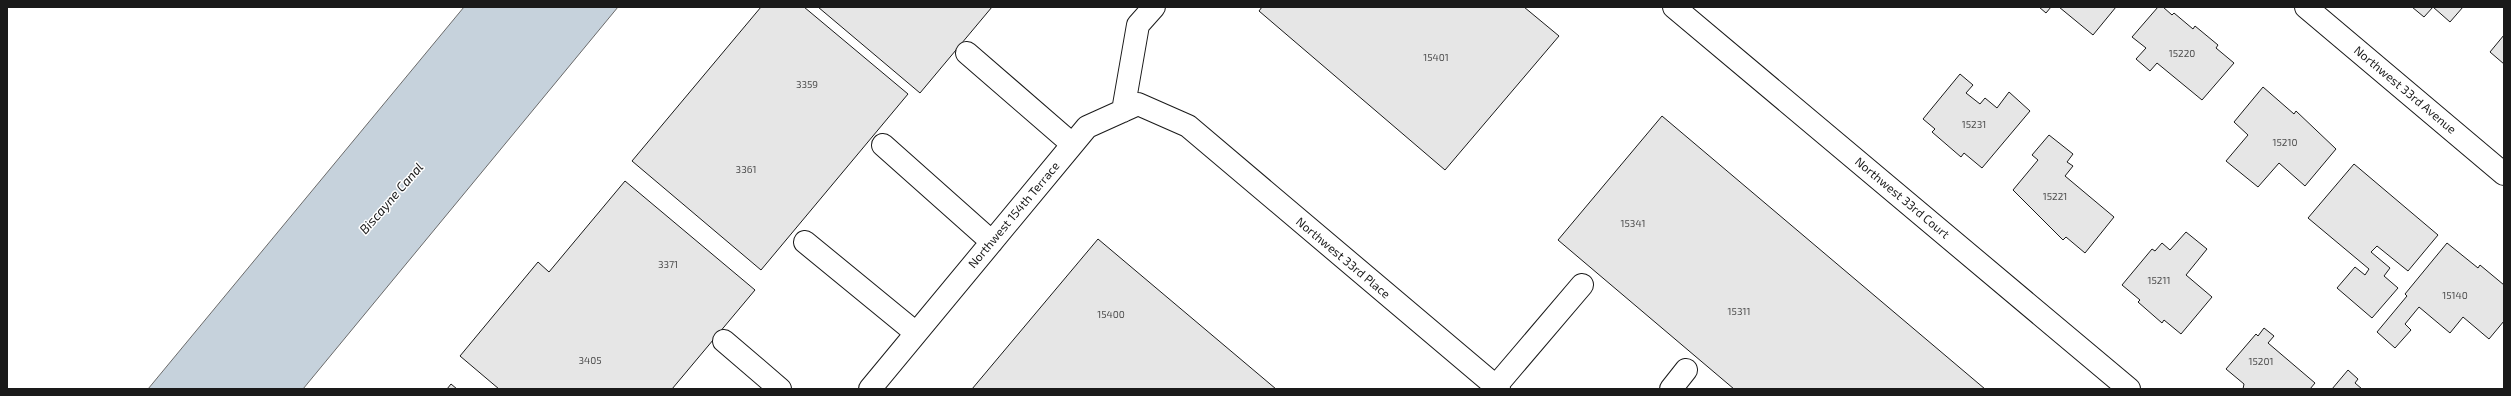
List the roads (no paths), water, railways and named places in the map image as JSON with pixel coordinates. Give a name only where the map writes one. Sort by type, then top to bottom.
[{"type":"street","points":[[1123,111],[1138,25],[1154,7]]},
{"type":"street","name":"Northwest 33rd Court","points":[[1674,7],[2130,389]]},
{"type":"street","name":"Northwest 33rd Avenue","points":[[2306,7],[2504,174]]},
{"type":"street","points":[[967,53],[1072,144]]},
{"type":"street","name":"Northwest 154th Terrace","points":[[870,389],[1087,126],[1138,104],[1188,126]]},
{"type":"street","name":"Northwest 33rd Place","points":[[1188,126],[1497,388]]},
{"type":"street","points":[[883,145],[992,242]]},
{"type":"street","points":[[805,242],[916,333]]},
{"type":"street","points":[[1497,388],[1582,285]]},
{"type":"street","points":[[724,341],[780,389]]},
{"type":"street","points":[[1671,389],[1686,370]]},
{"type":"water","name":"Biscayne Canal","points":[[464,7],[618,7],[303,389],[148,389]]}]
